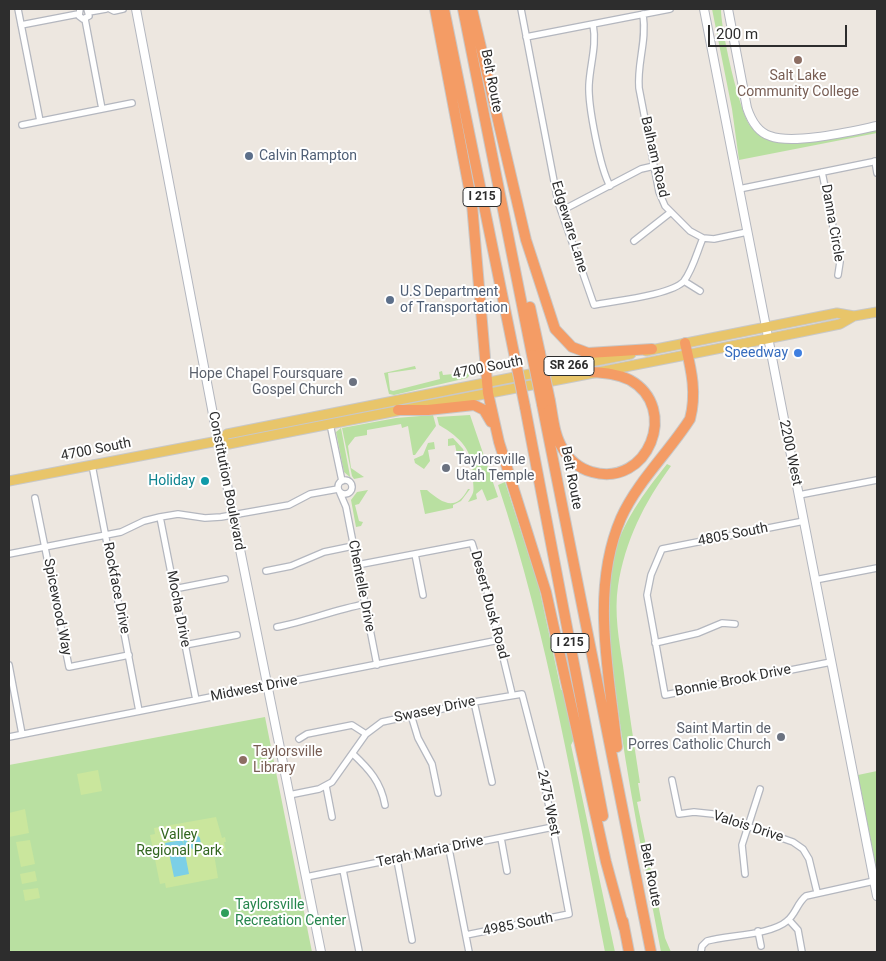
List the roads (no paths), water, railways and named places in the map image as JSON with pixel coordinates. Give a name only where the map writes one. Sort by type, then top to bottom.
[{"type":"highway","points":[[435,9],[472,204],[486,388],[499,442],[546,592],[606,862],[624,928]]},
{"type":"highway","name":"I 215","points":[[444,9],[516,358],[629,952]]},
{"type":"highway","name":"Belt Route","points":[[463,9],[505,218],[546,402],[651,952]]},
{"type":"highway","points":[[472,9],[526,240],[555,329],[572,347],[588,354],[652,350]]},
{"type":"highway","points":[[622,805],[603,605],[605,575],[621,518],[690,419],[695,402],[685,343]]},
{"type":"highway","points":[[546,402],[559,442],[567,456],[578,465],[592,472],[604,474],[620,472],[635,464],[646,453],[653,439],[655,418],[651,403],[642,389],[630,380],[616,375],[592,372]]},
{"type":"highway","points":[[398,410],[477,406],[488,415],[499,442]]},
{"type":"main road","name":"4700 South","points":[[9,481],[218,441],[229,444],[330,424],[398,410],[652,350],[837,313],[854,316],[877,312]]},
{"type":"main road","name":"4700 South","points":[[218,441],[227,434],[486,388],[688,355],[840,324],[854,316]]},
{"type":"street","points":[[18,9],[40,121]]},
{"type":"street","points":[[102,109],[85,19],[88,10],[108,9],[114,11],[123,9]]},
{"type":"street","name":"Constitution Boulevard","points":[[136,9],[218,441],[321,952]]},
{"type":"street","name":"Edgeware Lane","points":[[520,9],[561,211],[594,305],[666,290],[678,286],[684,281]]},
{"type":"street","points":[[526,37],[670,9]]},
{"type":"street","name":"2200 West","points":[[704,9],[877,896]]},
{"type":"street","points":[[728,9],[747,108],[753,123],[762,132],[771,137],[788,139],[877,126]]},
{"type":"street","points":[[21,26],[79,11],[80,18],[85,19]]},
{"type":"street","name":"Balham Road","points":[[643,14],[645,38],[638,81],[661,200],[690,231],[703,238]]},
{"type":"street","points":[[593,24],[595,50],[589,91],[604,173],[610,186]]},
{"type":"street","points":[[22,125],[132,103]]},
{"type":"street","points":[[739,189],[876,161],[877,173]]},
{"type":"street","points":[[561,211],[641,169],[654,166]]},
{"type":"street","name":"Danna Circle","points":[[822,172],[840,262],[838,275]]},
{"type":"street","points":[[634,241],[671,212]]},
{"type":"street","points":[[700,291],[684,281],[703,238],[747,232]]},
{"type":"street","points":[[330,424],[342,481],[339,491]]},
{"type":"street","name":"Rockface Drive","points":[[92,465],[139,711]]},
{"type":"street","points":[[9,554],[121,532],[144,521],[160,517],[178,514],[213,518],[289,505],[310,494],[339,491],[346,495],[350,493],[352,484],[348,480],[342,481]]},
{"type":"street","points":[[799,495],[877,480]]},
{"type":"street","name":"Chentelle Drive","points":[[339,491],[346,507],[377,665]]},
{"type":"street","name":"Chentelle Drive","points":[[346,507],[350,493]]},
{"type":"street","name":"Spicewood Way","points":[[35,498],[69,667],[129,655]]},
{"type":"street","name":"Mocha Drive","points":[[160,517],[196,700]]},
{"type":"street","name":"4805 South","points":[[662,549],[804,521]]},
{"type":"street","name":"Desert Dusk Road","points":[[357,565],[472,543],[488,590],[512,694]]},
{"type":"street","points":[[266,571],[292,566],[324,552],[353,546]]},
{"type":"street","name":"Bonnie Brook Drive","points":[[662,549],[651,575],[647,595],[665,695],[831,662]]},
{"type":"street","points":[[415,554],[423,595]]},
{"type":"street","points":[[815,580],[877,568]]},
{"type":"street","points":[[174,589],[226,579]]},
{"type":"street","points":[[277,627],[307,621],[333,610],[365,604]]},
{"type":"street","points":[[655,643],[698,633],[722,623],[735,624]]},
{"type":"street","points":[[185,645],[237,635]]},
{"type":"street","name":"Midwest Drive","points":[[9,737],[499,640]]},
{"type":"street","points":[[9,665],[22,734]]},
{"type":"street","name":"Swasey Drive","points":[[326,786],[338,776],[366,734],[382,722],[512,694],[522,694]]},
{"type":"street","name":"2475 West","points":[[522,694],[543,775],[569,914]]},
{"type":"street","points":[[474,702],[492,782]]},
{"type":"street","points":[[411,715],[418,738],[432,764],[438,793]]},
{"type":"street","points":[[299,739],[307,734],[352,725],[366,734]]},
{"type":"street","points":[[353,754],[376,778],[382,789],[385,805]]},
{"type":"street","name":"Valois Drive","points":[[672,780],[679,814],[704,813],[787,839],[803,849],[809,859],[817,892]]},
{"type":"street","points":[[289,795],[326,786],[332,817]]},
{"type":"street","points":[[745,874],[742,853],[747,826],[760,789]]},
{"type":"street","name":"Terah Maria Drive","points":[[306,877],[553,828]]},
{"type":"street","points":[[501,838],[507,871]]},
{"type":"street","points":[[449,849],[469,952]]},
{"type":"street","points":[[397,860],[412,940]]},
{"type":"street","points":[[343,870],[359,951]]},
{"type":"street","points":[[701,952],[705,942],[758,931],[777,926],[789,920],[803,898],[817,892],[874,881]]},
{"type":"street","name":"4985 South","points":[[466,935],[569,914]]},
{"type":"street","points":[[789,920],[798,930],[802,952]]},
{"type":"street","points":[[758,931],[761,946]]},
{"type":"water","points":[[193,830],[200,838],[201,845],[197,853],[190,847],[184,848],[189,874],[174,877],[168,848],[166,848],[165,843],[182,840],[184,845],[183,840],[187,839],[188,845],[190,844],[189,838]]},
{"type":"place","name":"Salt Lake Community College","points":[[798,60]]},
{"type":"place","name":"Calvin Rampton","points":[[249,156]]},
{"type":"place","name":"U.S Department of Transportation","points":[[390,300]]},
{"type":"place","name":"Speedway","points":[[798,353]]},
{"type":"place","name":"Hope Chapel Foursquare Gospel Church","points":[[353,382]]},
{"type":"place","name":"Taylorsville Utah Temple","points":[[446,468]]},
{"type":"place","name":"Holiday","points":[[205,481]]},
{"type":"place","name":"Saint Martin de Porres Catholic Church","points":[[781,737]]},
{"type":"place","name":"Taylorsville Library","points":[[243,760]]},
{"type":"place","name":"Taylorsville Recreation Center","points":[[225,913]]},
{"type":"park label","name":"Valley Regional Park","points":[[179,844]]}]
